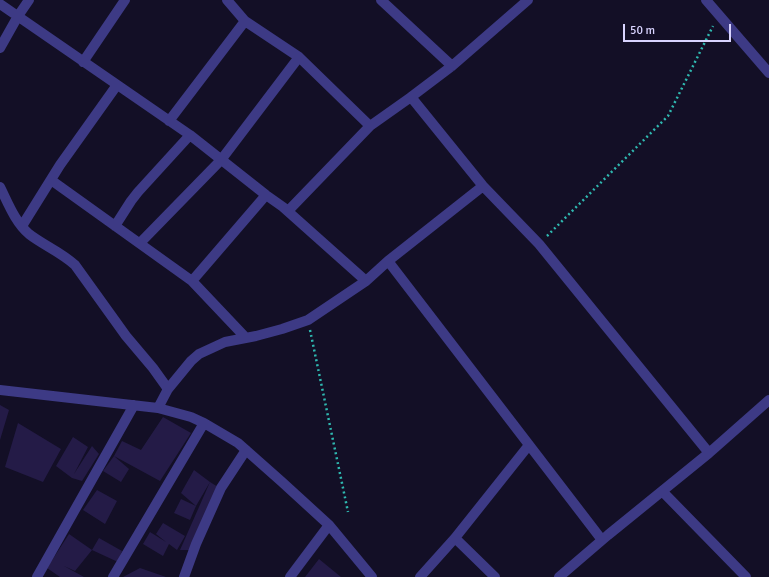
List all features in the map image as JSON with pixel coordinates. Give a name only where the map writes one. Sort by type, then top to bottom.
[{"type":"street","points":[[0,48],[28,0]]},
{"type":"street","points":[[83,62],[125,0]]},
{"type":"street","points":[[227,0],[245,21],[299,57],[370,126]]},
{"type":"street","points":[[381,0],[452,66]]},
{"type":"street","points":[[288,211],[370,126],[452,66],[528,0]]},
{"type":"street","points":[[706,0],[769,73]]},
{"type":"street","points":[[0,4],[190,135],[288,211],[366,281]]},
{"type":"street","points":[[169,121],[245,21]]},
{"type":"street","points":[[140,243],[221,160],[299,57]]},
{"type":"street","points":[[22,226],[60,165],[117,85]]},
{"type":"street","points":[[411,97],[483,186],[540,244],[709,453]]},
{"type":"street","points":[[115,226],[138,192],[190,135]]},
{"type":"street","points":[[51,180],[192,281],[246,338]]},
{"type":"street","points":[[158,408],[168,389],[191,361],[199,354],[225,342],[282,329],[308,320],[366,281],[388,261],[483,186]]},
{"type":"street","points":[[0,187],[12,211],[22,226],[29,234],[69,259],[75,265],[126,336],[153,368],[168,389]]},
{"type":"street","points":[[192,281],[266,195]]},
{"type":"street","points":[[388,261],[602,540]]},
{"type":"street","points":[[0,390],[158,408],[191,417],[204,423],[238,443],[329,525],[372,577]]},
{"type":"street","points":[[37,577],[134,405]]},
{"type":"street","points":[[559,577],[602,540],[767,406]]},
{"type":"street","points":[[113,577],[204,423]]},
{"type":"street","points":[[420,577],[455,538],[529,446]]},
{"type":"street","points":[[184,577],[196,544],[221,488],[246,450]]},
{"type":"street","points":[[662,492],[746,577]]},
{"type":"street","points":[[290,577],[329,525]]},
{"type":"street","points":[[455,538],[495,577]]},
{"type":"path","points":[[540,244],[668,116],[719,15]]},
{"type":"path","points":[[308,320],[348,512]]},
{"type":"building","points":[[0,405],[9,410],[0,440]]},
{"type":"building","points":[[163,417],[191,433],[160,481],[114,456],[122,441],[141,450]]},
{"type":"building","points":[[18,423],[61,449],[43,482],[5,467]]},
{"type":"building","points":[[73,437],[88,447],[74,474],[92,446],[99,454],[82,481],[72,478],[56,466]]},
{"type":"building","points":[[114,456],[129,469],[121,482],[103,471]]},
{"type":"building","points":[[194,470],[210,482],[196,506],[181,493]]},
{"type":"building","points":[[210,482],[218,487],[189,550],[180,550]]},
{"type":"building","points":[[97,490],[117,501],[105,524],[83,510]]},
{"type":"building","points":[[181,499],[196,506],[190,520],[174,513]]},
{"type":"building","points":[[163,523],[185,536],[177,550],[169,544],[163,556],[143,544],[150,532],[166,542],[156,534]]},
{"type":"building","points":[[69,534],[92,550],[75,571],[64,566],[84,577],[60,577],[47,568]]},
{"type":"building","points":[[99,538],[122,551],[118,562],[92,550]]},
{"type":"building","points":[[319,559],[341,577],[305,577]]},
{"type":"building","points":[[140,568],[166,577],[123,577]]}]
